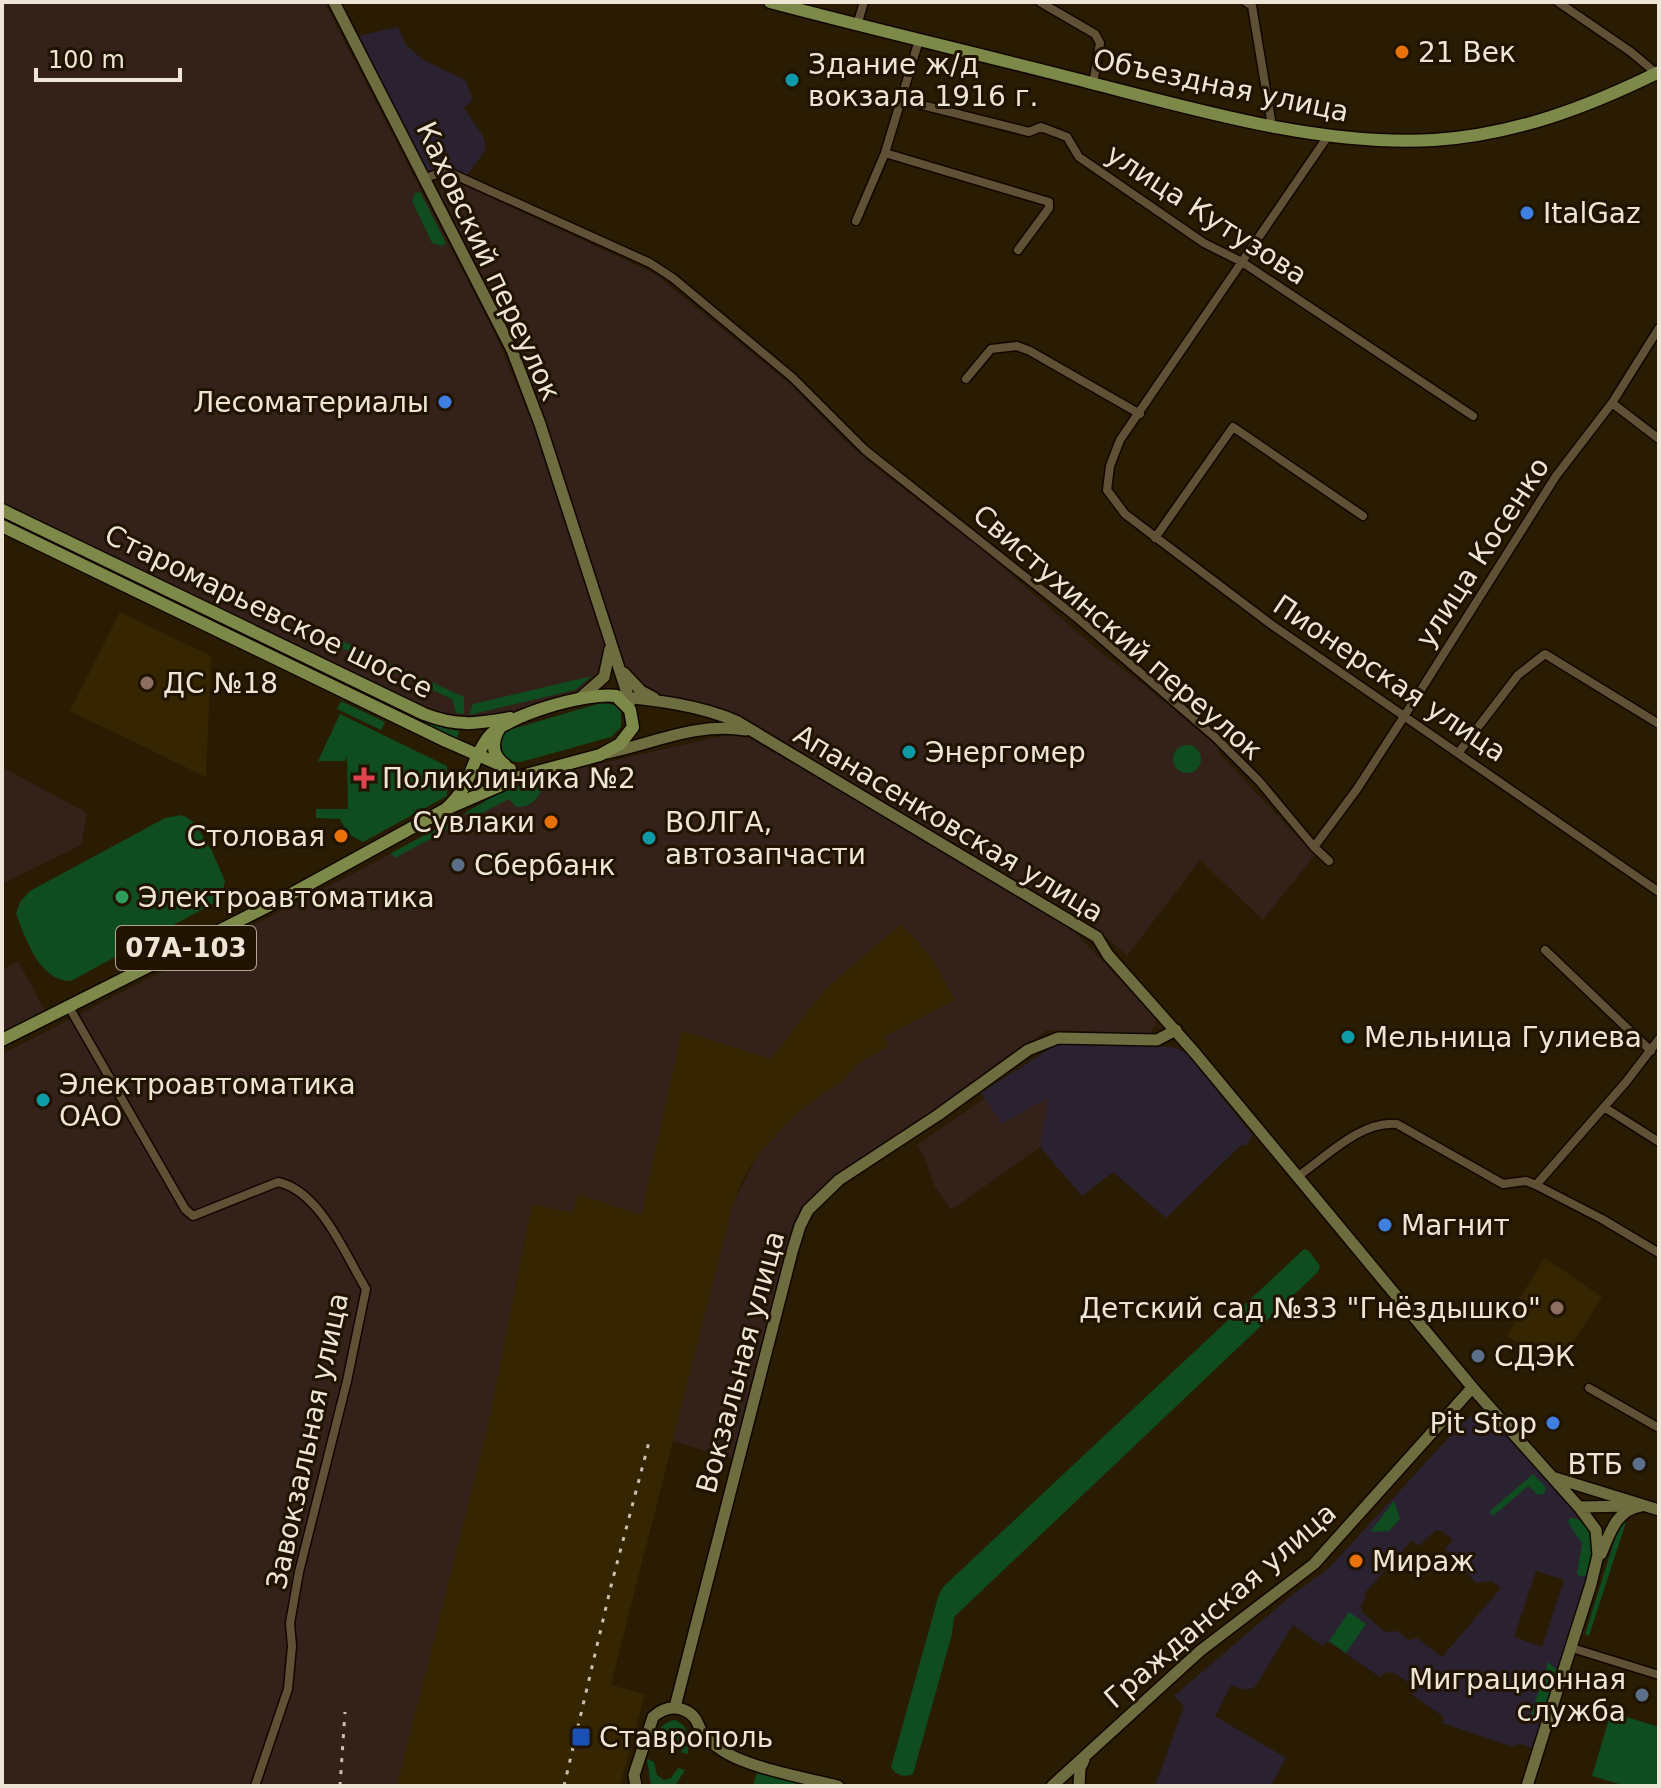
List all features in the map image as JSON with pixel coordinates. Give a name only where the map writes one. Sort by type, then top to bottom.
[{"type":"main road","name":"Каховский переулок","points":[[334,2],[512,350],[540,424],[611,640],[619,667],[622,697]]},
{"type":"main road","name":"Объездная улица","points":[[770,2],[1272,126],[1364,139],[1433,140],[1494,132],[1567,113],[1658,73]]},
{"type":"main road","name":"Старомарьевское шоссе","points":[[2,510],[446,722],[464,725],[521,716]]},
{"type":"main road","name":"Старомарьевское шоссе","points":[[2,526],[457,747],[510,769]]},
{"type":"main road","points":[[579,700],[604,677],[611,640]]},
{"type":"main road","points":[[619,667],[641,691],[662,701]]},
{"type":"main road","points":[[446,809],[460,796],[488,738],[500,727],[521,716],[592,696],[662,701],[722,715],[758,735]]},
{"type":"main road","points":[[600,755],[629,735],[634,718],[622,697]]},
{"type":"main road","points":[[500,727],[493,743],[501,763],[521,771],[547,769]]},
{"type":"main road","points":[[446,809],[522,776],[701,728],[727,727],[758,735]]},
{"type":"main road","name":"Апанасенковская улица","points":[[758,735],[1097,937],[1108,955],[1176,1030],[1472,1388],[1578,1506],[1596,1530],[1599,1545],[1595,1565]]},
{"type":"main road","points":[[457,747],[469,762],[468,782]]},
{"type":"main road","name":"07А-103","points":[[2,1040],[284,898],[446,809]]},
{"type":"main road","name":"Вокзальная улица","points":[[675,1707],[792,1252],[808,1210],[839,1180],[938,1115],[1028,1050],[1058,1038],[1157,1040],[1176,1030]]},
{"type":"main road","name":"Гражданская улица","points":[[1052,1786],[1200,1651],[1314,1564],[1472,1388]]},
{"type":"main road","points":[[1552,1477],[1659,1510]]},
{"type":"main road","points":[[1578,1506],[1592,1495],[1616,1497]]},
{"type":"main road","points":[[1578,1506],[1640,1506]]},
{"type":"main road","points":[[1527,1786],[1572,1648],[1595,1565],[1620,1516],[1640,1506]]},
{"type":"main road","points":[[636,1786],[634,1775],[653,1717],[660,1711],[675,1707],[693,1715],[701,1731],[721,1750],[752,1763],[838,1786]]},
{"type":"main road","name":"Гражданская улица","points":[[1079,1786],[1080,1768],[1092,1749]]},
{"type":"street","points":[[857,25],[864,2]]},
{"type":"street","points":[[1040,2],[1095,34],[1100,43],[1093,84]]},
{"type":"street","points":[[1246,2],[1252,6],[1272,126]]},
{"type":"street","points":[[1558,2],[1658,73]]},
{"type":"street","points":[[856,221],[885,153],[919,40]]},
{"type":"street","name":"улица Кутузова","points":[[902,100],[1029,132],[1041,127],[1067,137],[1079,157],[1204,243],[1242,262],[1473,416]]},
{"type":"street","points":[[966,379],[991,349],[1017,346],[1140,414],[1328,136]]},
{"type":"street","points":[[885,153],[1049,202],[1049,208],[1018,250]]},
{"type":"street","name":"Свистухинский переулок","points":[[425,178],[446,171],[650,263],[673,278],[793,378],[865,450],[1076,617],[1215,737],[1259,781],[1329,861]]},
{"type":"street","name":"улица Косенко","points":[[1314,847],[1357,789],[1547,489],[1612,403],[1659,328]]},
{"type":"street","points":[[1612,403],[1659,439]]},
{"type":"street","name":"Пионерская улица","points":[[1140,414],[1120,440],[1110,466],[1107,490],[1125,514],[1272,625],[1659,892]]},
{"type":"street","points":[[1155,538],[1233,427],[1363,516]]},
{"type":"street","points":[[1459,752],[1518,675],[1545,654],[1659,724]]},
{"type":"street","points":[[1545,950],[1651,1051]]},
{"type":"street","name":"Завокзальная улица","points":[[69,1007],[185,1209],[193,1216],[278,1182],[292,1185],[305,1193],[328,1223],[366,1289],[347,1381],[299,1572],[290,1623],[292,1646],[288,1689],[255,1786]]},
{"type":"street","points":[[1536,1185],[1659,1039]]},
{"type":"street","points":[[1604,1107],[1659,1142]]},
{"type":"street","points":[[1297,1177],[1359,1134],[1388,1123],[1397,1124],[1503,1184],[1526,1181],[1536,1185],[1659,1253]]},
{"type":"street","points":[[1589,1388],[1659,1428]]},
{"type":"street","points":[[1572,1648],[1659,1675]]},
{"type":"shaded area","points":[[2,2],[324,2],[497,338],[538,437],[606,641],[600,675],[575,696],[519,711],[464,720],[424,709],[2,503]]},
{"type":"shaded area","points":[[398,27],[405,44],[422,59],[465,80],[473,99],[464,108],[484,138],[486,149],[466,177],[447,169],[428,174],[358,36]]},
{"type":"shaded area","points":[[443,178],[449,178],[655,274],[791,385],[875,467],[978,546],[1100,652],[1218,747],[1219,753],[1315,855],[1263,920],[1200,860],[1127,956],[1093,925],[740,715],[649,691],[630,675],[519,348],[439,191]]},
{"type":"shaded area","name":"ДС №18","points":[[120,612],[211,656],[206,777],[70,711]]},
{"type":"shaded area","points":[[727,735],[749,738],[1064,921],[1158,1019],[1150,1034],[1047,1030],[810,1200],[797,1221],[735,1459],[672,1441],[733,1204],[758,1154],[778,1131],[798,1111],[842,1081],[859,1063],[889,1046],[825,989],[771,1059],[682,1031],[642,1216],[578,1195],[573,1213],[532,1204],[488,1426],[397,1786],[2,1786],[2,1054],[364,868],[523,781]]},
{"type":"shaded area","points":[[2,767],[87,813],[81,845],[2,884]]},
{"type":"shaded area","points":[[901,924],[932,958],[955,1000],[884,1037],[889,1046],[859,1063],[842,1081],[799,1111],[758,1154],[744,1178],[733,1204],[611,1685],[645,1694],[620,1786],[397,1786],[488,1426],[532,1204],[573,1213],[578,1194],[641,1215],[682,1031],[771,1059],[825,989]]},
{"type":"shaded area","points":[[18,961],[46,1013],[2,1034],[2,970]]},
{"type":"shaded area","points":[[1060,1042],[1172,1047],[1186,1052],[1252,1135],[1247,1145],[1240,1146],[1166,1218],[1113,1172],[1082,1196],[1040,1147],[1048,1098],[1001,1124],[981,1093]]},
{"type":"shaded area","points":[[1049,1097],[1040,1147],[951,1210],[934,1185],[917,1145],[985,1098],[1002,1124]]},
{"type":"shaded area","name":"Детский сад №33 \"Гнёздышко\"","points":[[1545,1258],[1602,1297],[1557,1368],[1507,1336],[1518,1316],[1518,1300]]},
{"type":"shaded area","points":[[1478,1410],[1490,1415],[1582,1520],[1591,1532],[1595,1545],[1536,1749],[1519,1744],[1513,1747],[1442,1723],[1444,1717],[1412,1695],[1415,1687],[1396,1674],[1386,1672],[1380,1677],[1327,1641],[1323,1646],[1293,1625],[1254,1688],[1244,1690],[1231,1685],[1215,1716],[1286,1758],[1271,1786],[1155,1786],[1184,1706],[1174,1696],[1292,1595],[1330,1567],[1460,1425]],"holes":[[[1436,1530],[1453,1540],[1445,1549],[1476,1583],[1492,1581],[1501,1588],[1442,1657],[1417,1638],[1409,1640],[1397,1631],[1385,1632],[1362,1612],[1361,1605],[1366,1598],[1363,1595],[1412,1540],[1419,1546]],[[1536,1571],[1564,1580],[1542,1647],[1514,1637]]]},
{"type":"green space","points":[[420,192],[446,243],[441,246],[432,243],[412,201],[415,193]]},
{"type":"green space","points":[[2,514],[447,729],[459,731],[457,739],[2,521]]},
{"type":"green space","points":[[333,637],[464,697],[464,714],[456,713],[452,699],[331,643]]},
{"type":"green space","points":[[592,676],[575,690],[469,715],[473,704]]},
{"type":"green space","points":[[341,701],[385,722],[381,730],[337,709]]},
{"type":"green space","points":[[601,703],[615,705],[621,712],[621,727],[611,737],[521,762],[504,757],[499,748],[505,731]]},
{"type":"green space","points":[[340,714],[447,766],[447,796],[363,842],[348,834],[340,819],[316,818],[316,809],[348,809],[347,757],[345,761],[318,761]]},
{"type":"green space","points":[[1187,745],[1197,749],[1201,759],[1197,769],[1187,773],[1177,769],[1173,759],[1177,749]]},
{"type":"green space","points":[[538,779],[543,784],[542,789],[530,804],[516,807],[509,799],[470,819],[465,813],[513,785]]},
{"type":"green space","name":"Электроавтоматика","points":[[182,815],[194,822],[212,851],[225,881],[223,892],[214,903],[71,981],[50,974],[35,957],[24,935],[16,914],[20,902],[30,891],[165,818]]},
{"type":"green space","points":[[461,816],[464,821],[395,858],[391,853]]},
{"type":"green space","points":[[1304,1249],[1320,1266],[1318,1272],[954,1617],[913,1774],[904,1776],[895,1772],[891,1767],[939,1594],[944,1586]]},
{"type":"green space","points":[[1533,1474],[1546,1487],[1544,1494],[1538,1495],[1528,1486],[1493,1516],[1489,1512]]},
{"type":"green space","points":[[1394,1501],[1400,1519],[1389,1531],[1370,1532]]},
{"type":"green space","points":[[1627,1516],[1589,1636],[1585,1634],[1620,1522]]},
{"type":"green space","points":[[1570,1518],[1585,1524],[1592,1539],[1589,1573],[1582,1577],[1577,1574],[1582,1544],[1568,1522]]},
{"type":"green space","points":[[1349,1612],[1366,1624],[1346,1653],[1329,1641]]},
{"type":"green space","points":[[1548,1662],[1558,1671],[1543,1719],[1531,1715]]},
{"type":"green space","points":[[1611,1712],[1659,1727],[1659,1786],[1626,1786],[1592,1776]]},
{"type":"green space","points":[[675,1720],[686,1730],[688,1754],[682,1753],[679,1741],[672,1735],[664,1738],[658,1746],[651,1745],[660,1729]]},
{"type":"green space","points":[[647,1759],[654,1762],[657,1775],[664,1780],[671,1778],[678,1768],[685,1770],[675,1786],[651,1786]]},
{"type":"green space","points":[[758,1769],[819,1786],[753,1786]]},
{"type":"railway","points":[[564,1786],[649,1442]]},
{"type":"railway","points":[[340,1786],[345,1712]]},
{"type":"place","name":"21 Век","points":[[1402,52]]},
{"type":"place","name":"Здание ж/д вокзала 1916 г.","points":[[792,80]]},
{"type":"place","name":"ItalGaz","points":[[1527,213]]},
{"type":"place","name":"Лесоматериалы","points":[[445,402]]},
{"type":"place","name":"ДС №18","points":[[147,683]]},
{"type":"place","name":"Энергомер","points":[[909,752]]},
{"type":"place","name":"Поликлиника №2","points":[[364,778]]},
{"type":"place","name":"Сувлаки","points":[[551,822]]},
{"type":"place","name":"Столовая","points":[[341,836]]},
{"type":"place","name":"ВОЛГА, автозапчасти","points":[[649,838]]},
{"type":"place","name":"Сбербанк","points":[[458,865]]},
{"type":"place","name":"Электроавтоматика","points":[[122,897]]},
{"type":"place","name":"Мельница Гулиева","points":[[1348,1037]]},
{"type":"place","name":"Электроавтоматика ОАО","points":[[43,1100]]},
{"type":"place","name":"Магнит","points":[[1385,1225]]},
{"type":"place","name":"Детский сад №33 \"Гнёздышко\"","points":[[1557,1308]]},
{"type":"place","name":"СДЭК","points":[[1478,1356]]},
{"type":"place","name":"Pit Stop","points":[[1553,1423]]},
{"type":"place","name":"ВТБ","points":[[1639,1464]]},
{"type":"place","name":"Мираж","points":[[1356,1561]]},
{"type":"place","name":"Миграционная служба","points":[[1642,1695]]},
{"type":"place","name":"Ставрополь","points":[[581,1737]]}]
